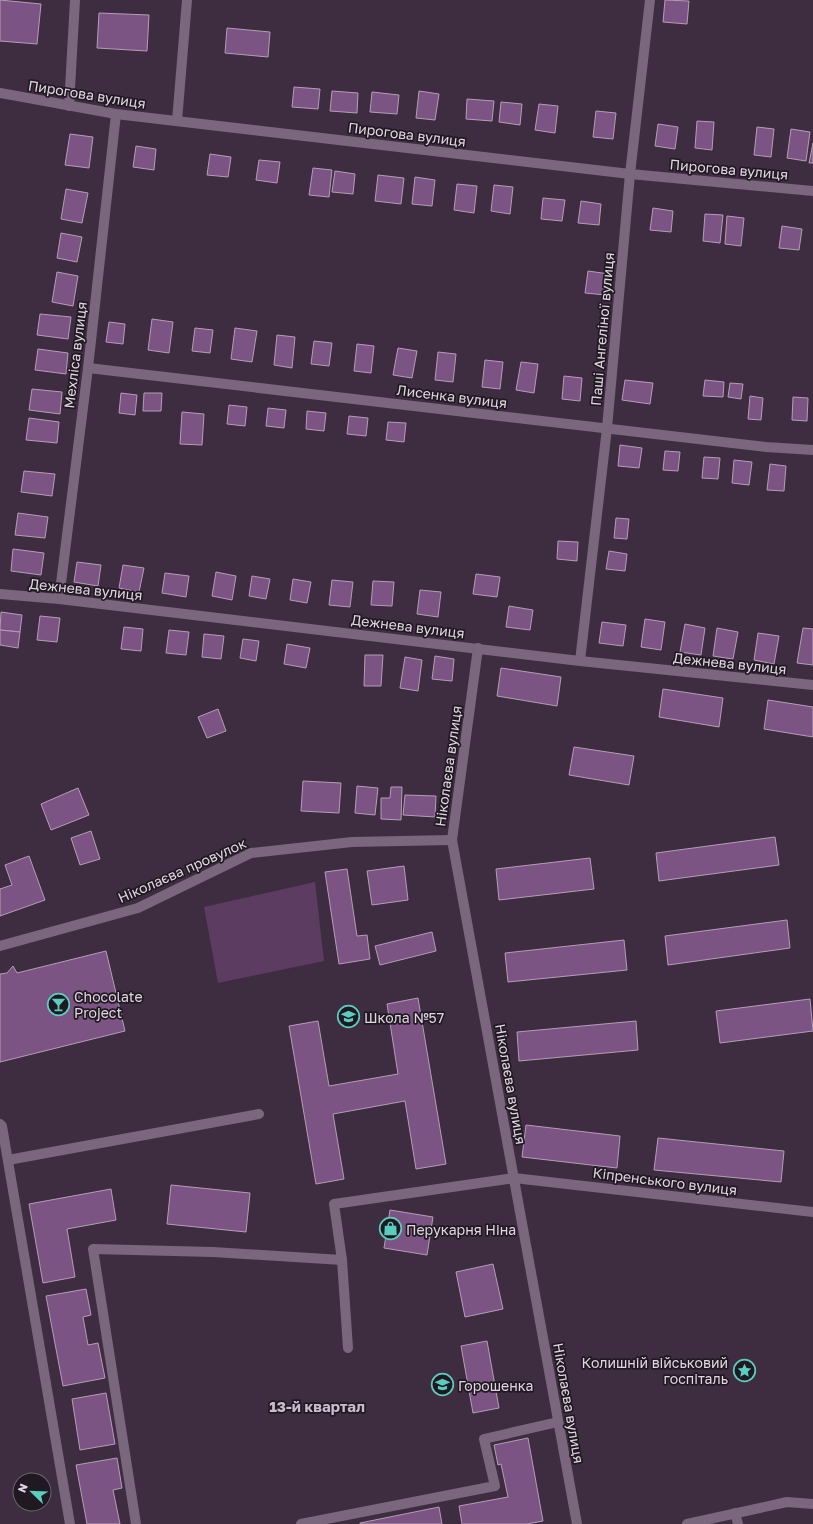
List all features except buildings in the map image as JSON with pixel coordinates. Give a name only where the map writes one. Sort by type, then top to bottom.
[{"type":"street","points":[[69,106],[75,0]]},
{"type":"street","points":[[177,121],[187,0]]},
{"type":"street","name":"Паші Ангеліної вулиця","points":[[580,661],[607,428],[630,174],[650,0]]},
{"type":"street","name":"Пирогова вулиця","points":[[0,93],[116,114],[630,174],[813,191]]},
{"type":"street","name":"Мехліса вулиця","points":[[59,599],[88,368],[116,114]]},
{"type":"street","name":"Лисенка вулиця","points":[[88,368],[766,447],[813,450]]},
{"type":"street","name":"Дежнева вулиця","points":[[0,594],[59,599],[580,661],[813,685]]},
{"type":"street","name":"Ніколаєва вулиця","points":[[478,648],[452,840],[577,1524]]},
{"type":"street","name":"Ніколаєва провулок","points":[[0,946],[138,908],[251,853],[352,842],[452,840]]},
{"type":"street","points":[[8,1160],[259,1114]]},
{"type":"street","points":[[0,1124],[2,1126],[8,1160],[70,1524]]},
{"type":"street","name":"Кіпренського вулиця","points":[[342,1260],[334,1204],[514,1178],[813,1212]]},
{"type":"street","points":[[136,1524],[93,1249],[213,1252],[342,1260],[348,1348]]},
{"type":"street","points":[[301,1524],[495,1486],[484,1439],[558,1422]]},
{"type":"street","points":[[687,1524],[787,1502],[813,1504]]},
{"type":"street","points":[[735,1513],[738,1524]]},
{"type":"shaded area","points":[[315,882],[324,961],[218,983],[204,907]]},
{"type":"place","name":"Chocolate Project","points":[[59,1004]]},
{"type":"place","name":"Школа №57","points":[[348,1017]]},
{"type":"place","name":"Перукарня Ніна","points":[[391,1229]]},
{"type":"place","name":"Колишній військовий госпіталь","points":[[744,1370]]},
{"type":"place","name":"Горошенка","points":[[442,1385]]},
{"type":"district","name":"13-й квартал","points":[[317,1406]]}]
